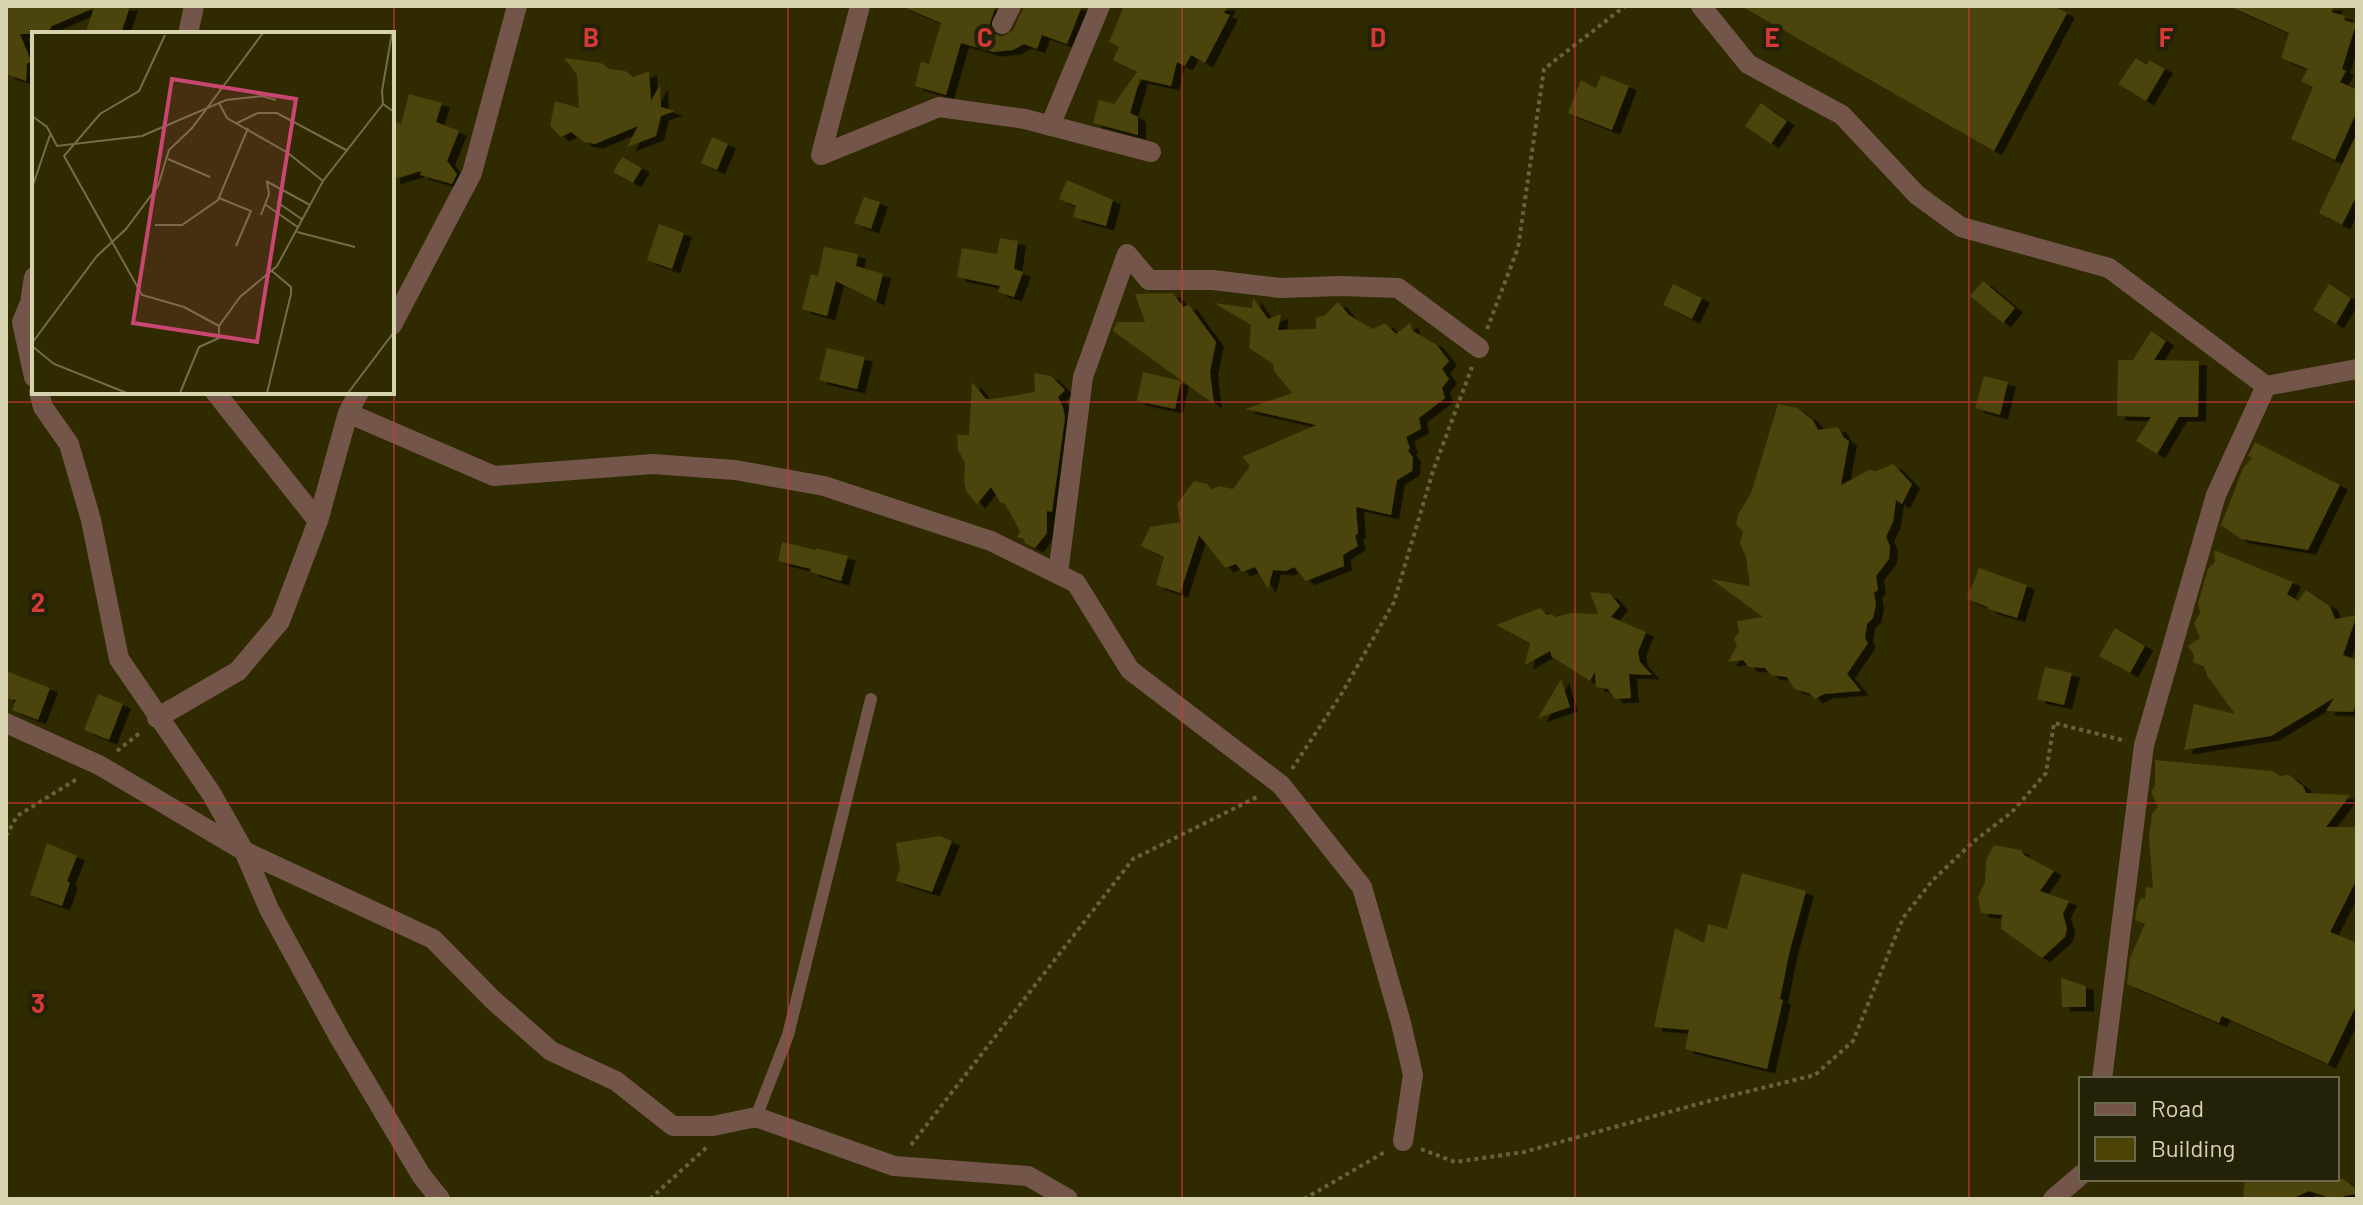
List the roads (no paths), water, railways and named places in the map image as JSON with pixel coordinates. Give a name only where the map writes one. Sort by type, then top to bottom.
[{"type":"street","points":[[188,32],[194,6]]},
{"type":"street","points":[[394,321],[472,173],[517,6]]},
{"type":"street","points":[[860,6],[821,155],[939,107],[1025,119],[1151,152]]},
{"type":"street","points":[[1050,126],[1100,6]]},
{"type":"street","points":[[1701,6],[1748,64],[1842,115],[1917,195],[1961,227],[2109,268],[2266,386],[2357,369]]},
{"type":"street","points":[[1058,574],[1083,377],[1127,254],[1149,280],[1213,280],[1280,288],[1398,288],[1479,348]]},
{"type":"street","points":[[32,290],[22,322],[32,368]]},
{"type":"street","points":[[2102,1077],[2144,745],[2216,495],[2266,386]]},
{"type":"street","points":[[40,394],[43,407],[69,444],[78,474],[91,520],[119,659],[211,793],[244,851],[269,909],[339,1037],[421,1175],[440,1199]]},
{"type":"street","points":[[217,394],[318,521]]},
{"type":"street","points":[[157,718],[238,671],[280,621],[318,521],[348,413],[358,394]]},
{"type":"street","points":[[348,413],[494,476],[653,464],[735,470],[824,486],[991,541],[1076,583],[1130,670],[1281,785],[1362,887],[1413,1075],[1403,1141]]},
{"type":"street","points":[[6,723],[99,765],[244,851],[433,939],[493,1000],[551,1051],[616,1081],[673,1126],[713,1126],[756,1117],[894,1166],[1028,1176],[1068,1199]]},
{"type":"street","points":[[2053,1199],[2079,1177]]},
{"type":"lane","points":[[756,1117],[788,1035],[871,699]]}]
